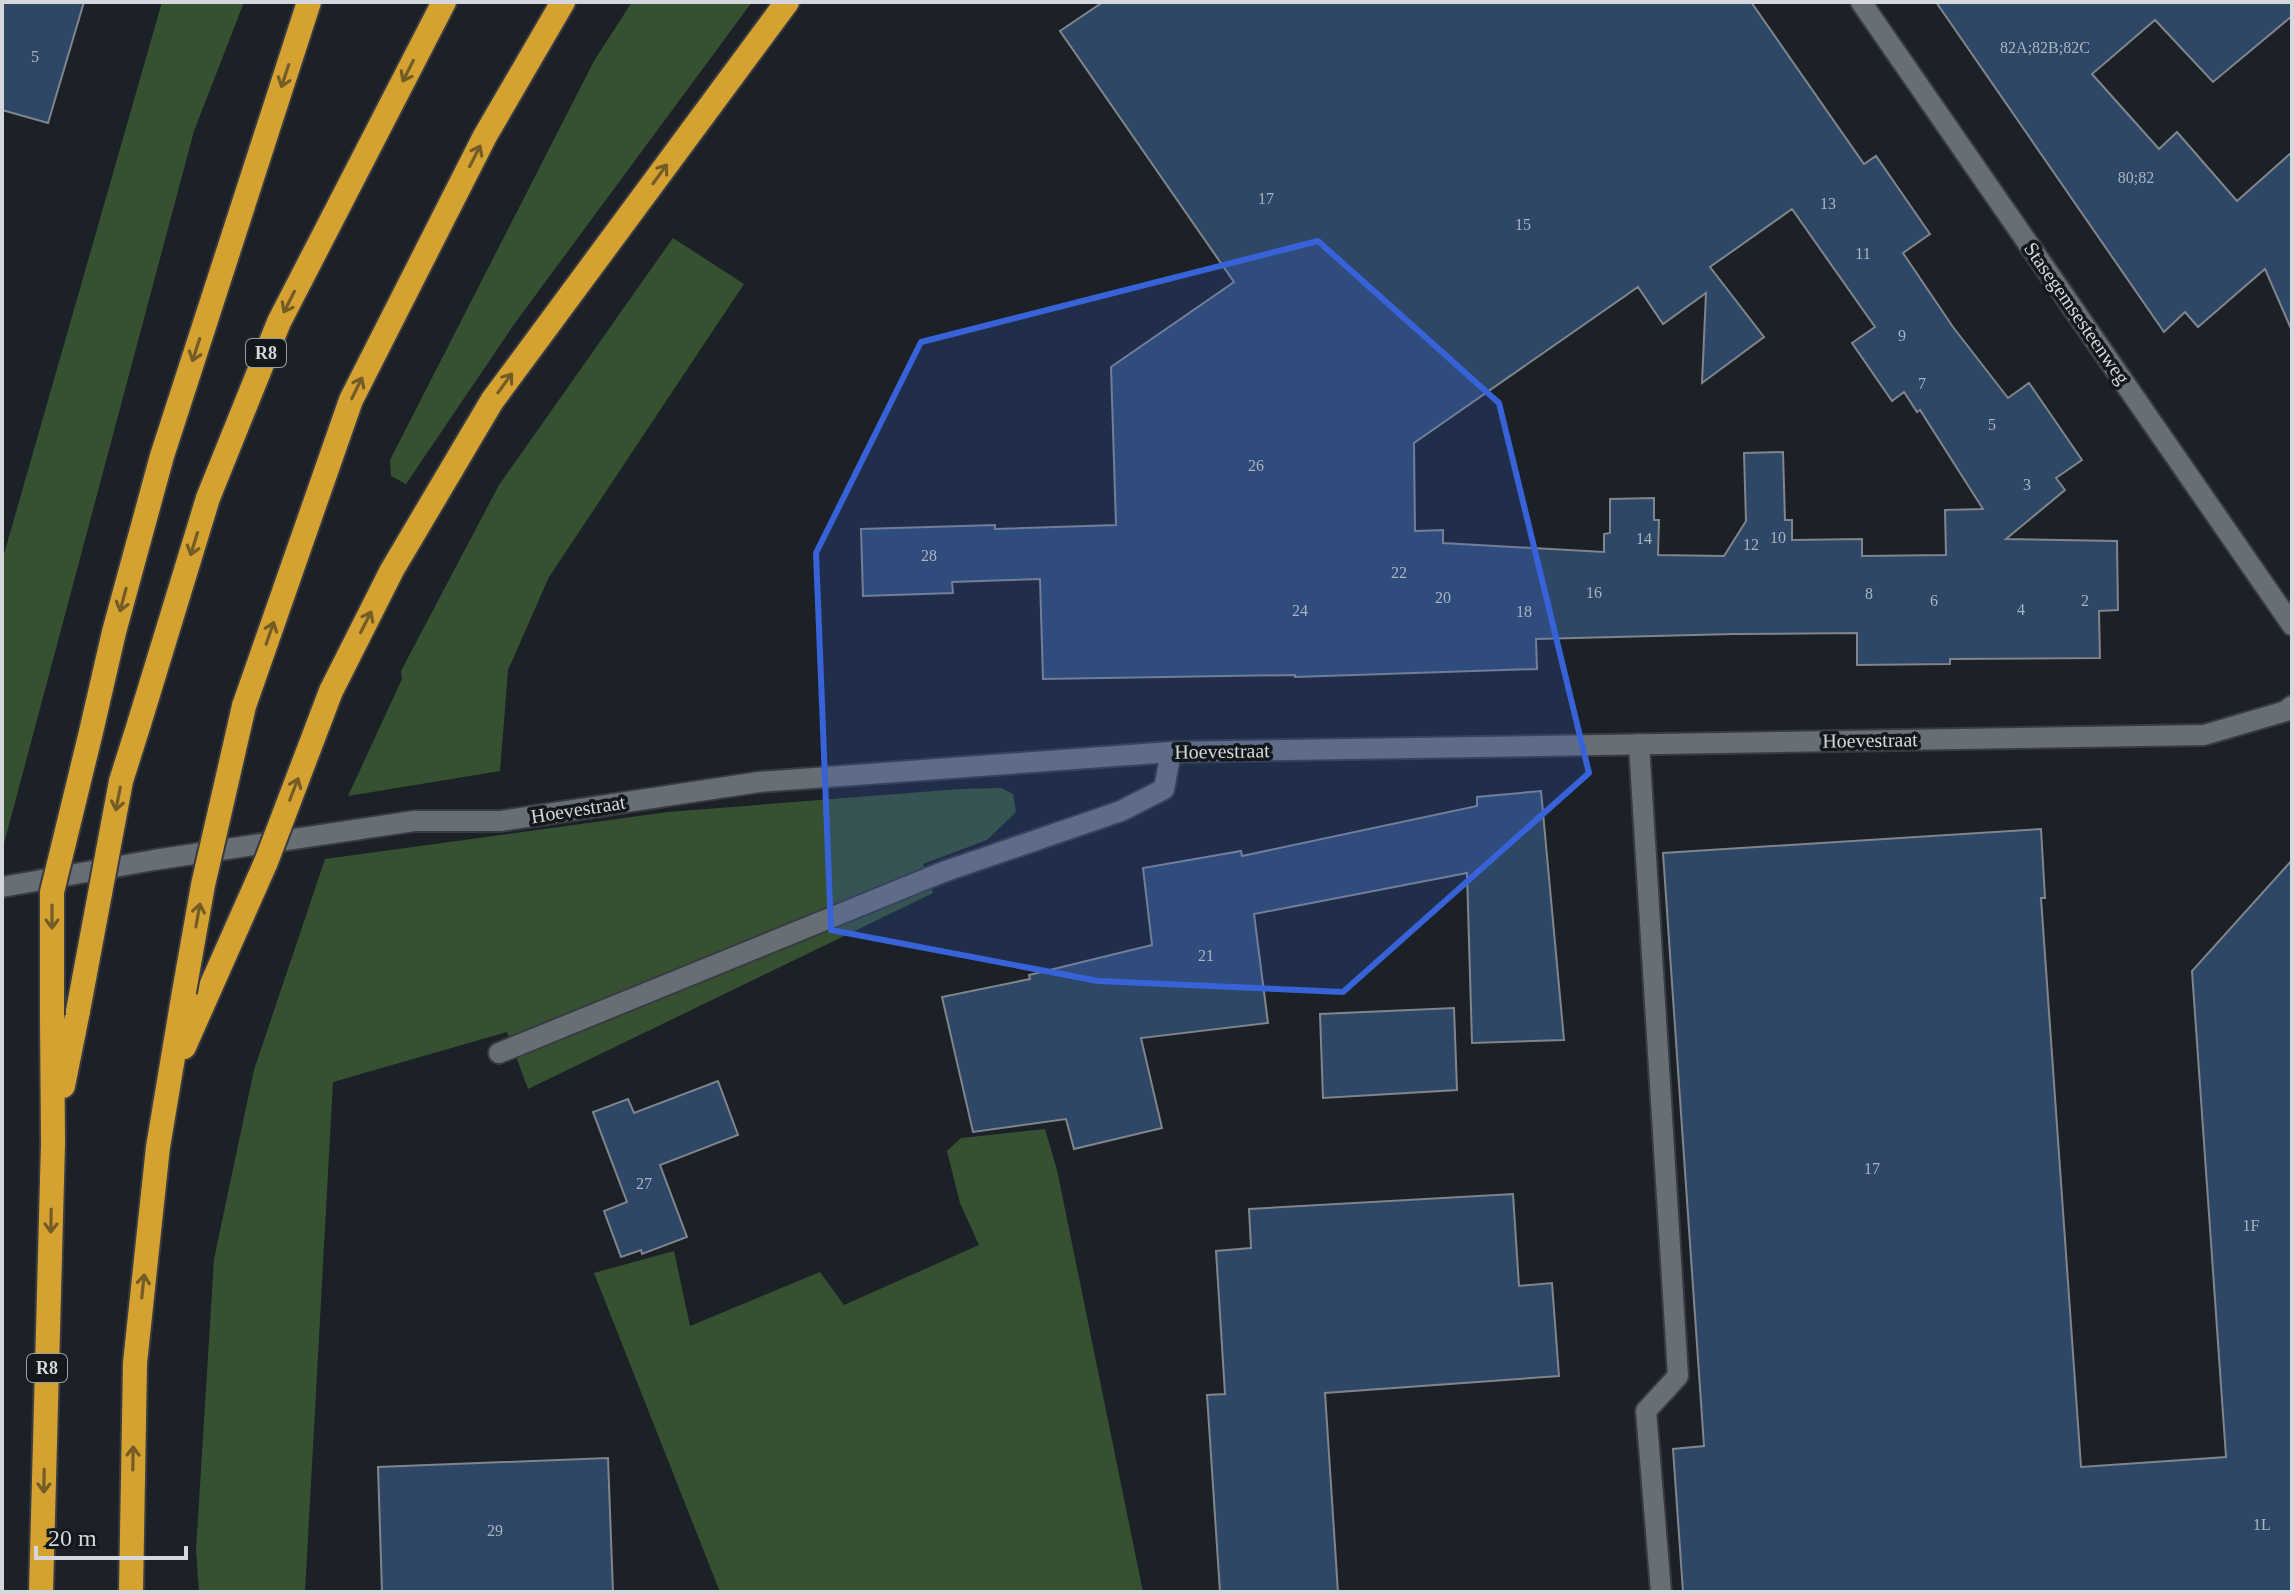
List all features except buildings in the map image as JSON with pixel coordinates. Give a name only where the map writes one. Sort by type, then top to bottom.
[{"type":"highway","points":[[53,1143],[52,892],[114,632],[162,456],[309,2]]},
{"type":"highway","name":"R8","points":[[41,1592],[53,1143],[121,781],[208,498],[279,322],[444,2]]},
{"type":"highway","points":[[131,1592],[135,1363],[158,1147],[203,885],[244,706],[351,400],[485,136],[563,2]]},
{"type":"highway","points":[[168,1082],[266,862],[331,691],[392,570],[492,401],[787,2]]},
{"type":"street","name":"Stasegemsesteenweg","points":[[1861,2],[2292,625]]},
{"type":"street","name":"Hoevestraat","points":[[2,887],[154,860],[414,821],[500,821],[759,782],[1171,752],[2204,735],[2286,711],[2292,706]]},
{"type":"street","points":[[1639,744],[1678,1376],[1646,1411],[1661,1592]]},
{"type":"street","points":[[499,1053],[943,872],[1121,811],[1164,789],[1171,752]]},
{"type":"highlighted area","points":[[1318,241],[1499,403],[1589,773],[1343,992],[1098,981],[831,930],[816,553],[921,342]]},
{"type":"green space","points":[[162,2],[244,2],[194,131],[2,851],[2,561]]},
{"type":"green space","points":[[632,2],[752,2],[515,323],[406,484],[391,476],[390,460],[594,61]]},
{"type":"green space","points":[[673,238],[744,284],[549,577],[508,670],[500,771],[348,796],[402,679],[401,671],[499,485]]},
{"type":"green space","points":[[1001,788],[1013,794],[1016,812],[987,840],[923,864],[933,893],[528,1089],[507,1032],[333,1082],[305,1592],[199,1592],[196,1551],[214,1259],[254,1070],[325,859],[668,812]]},
{"type":"green space","points":[[1045,1129],[1057,1170],[1143,1592],[720,1592],[594,1273],[674,1251],[690,1326],[820,1272],[844,1305],[979,1245],[960,1203],[947,1151],[961,1138]]}]
